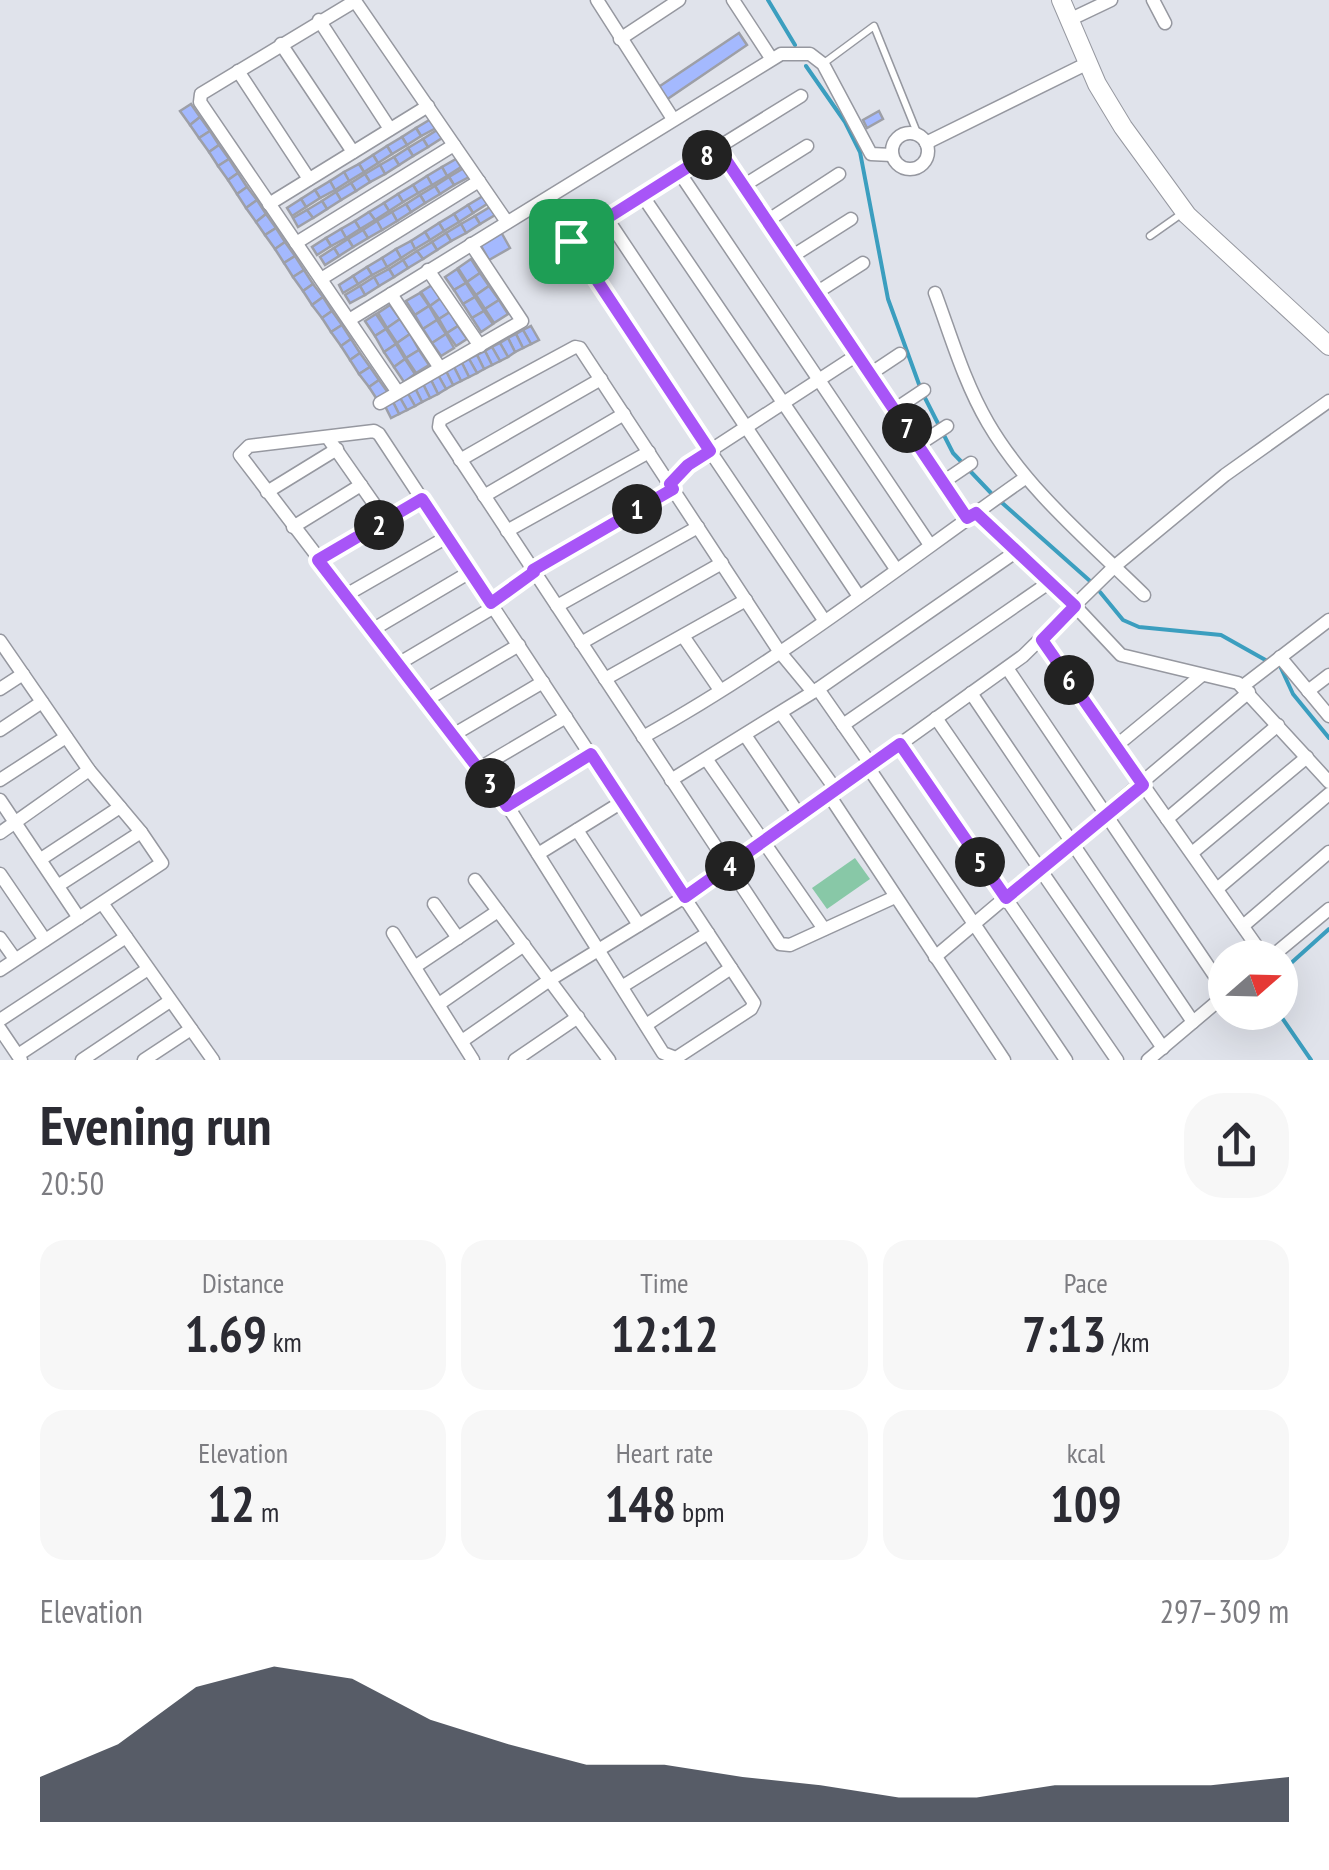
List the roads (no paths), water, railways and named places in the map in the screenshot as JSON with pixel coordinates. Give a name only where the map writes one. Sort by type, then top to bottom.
[{"type":"main road","points":[[1061,0],[1086,64],[1123,127],[1184,211],[1329,346]]},
{"type":"street","points":[[597,0],[673,119]]},
{"type":"street","points":[[620,38],[679,0]]},
{"type":"street","points":[[733,0],[771,58]]},
{"type":"street","points":[[1069,20],[1111,0]]},
{"type":"street","points":[[1153,0],[1165,23]]},
{"type":"street","points":[[397,391],[200,102],[201,94],[355,1],[506,222]]},
{"type":"street","points":[[319,20],[390,130]]},
{"type":"street","points":[[281,44],[353,152]]},
{"type":"street","points":[[349,320],[771,58],[795,52],[810,54],[822,64],[871,154],[892,154],[904,168],[915,168],[925,161],[922,139]]},
{"type":"street","points":[[892,154],[896,138],[907,133],[922,139],[1086,64]]},
{"type":"street","points":[[238,71],[310,179]]},
{"type":"street","points":[[801,96],[572,238],[571,245],[824,620]]},
{"type":"street","points":[[269,204],[428,106]]},
{"type":"street","points":[[296,244],[454,145]]},
{"type":"street","points":[[743,186],[807,146]]},
{"type":"street","points":[[718,148],[942,482],[972,516],[1018,550],[1121,655],[1246,689],[1329,782]]},
{"type":"street","points":[[679,172],[930,545]]},
{"type":"street","points":[[767,221],[839,174]]},
{"type":"street","points":[[321,280],[479,181]]},
{"type":"street","points":[[642,195],[896,569]]},
{"type":"street","points":[[606,218],[858,595]]},
{"type":"street","points":[[791,257],[851,219]]},
{"type":"street","points":[[380,403],[522,321],[471,244]]},
{"type":"street","points":[[816,293],[863,263]]},
{"type":"street","points":[[428,270],[480,346]]},
{"type":"street","points":[[935,292],[987,422],[1025,478],[1144,595]]},
{"type":"street","points":[[392,294],[440,368]]},
{"type":"street","points":[[895,897],[790,945],[780,944],[460,460],[439,427],[440,420],[575,346],[580,348],[780,651],[843,725],[1066,1060]]},
{"type":"street","points":[[870,374],[900,354]]},
{"type":"street","points":[[398,664],[492,605],[534,571],[671,486],[688,465],[858,355]]},
{"type":"street","points":[[460,460],[601,379]]},
{"type":"street","points":[[894,410],[924,390]]},
{"type":"street","points":[[462,1041],[550,979],[685,897],[1007,668],[1042,640],[1115,566],[1224,476],[1329,401]]},
{"type":"street","points":[[484,496],[624,414]]},
{"type":"street","points":[[918,445],[947,426]]},
{"type":"street","points":[[377,432],[732,968],[754,1003],[751,1010],[676,1058],[663,1053],[507,806],[241,458],[241,451],[249,446],[332,443],[377,432]]},
{"type":"street","points":[[332,443],[386,521]]},
{"type":"street","points":[[267,492],[332,443]]},
{"type":"street","points":[[508,531],[649,452]]},
{"type":"street","points":[[942,482],[971,463]]},
{"type":"street","points":[[643,737],[780,651],[1025,478]]},
{"type":"street","points":[[293,526],[361,485]]},
{"type":"street","points":[[318,560],[422,499]]},
{"type":"street","points":[[556,606],[698,527]]},
{"type":"street","points":[[346,595],[447,537]]},
{"type":"street","points":[[671,780],[816,690],[1018,550]]},
{"type":"street","points":[[581,643],[722,563]]},
{"type":"street","points":[[372,630],[470,572]]},
{"type":"street","points":[[843,725],[1050,582]]},
{"type":"street","points":[[605,679],[746,600]]},
{"type":"street","points":[[935,957],[1143,785],[1280,658],[1329,620]]},
{"type":"street","points":[[682,636],[720,690]]},
{"type":"street","points":[[1042,640],[1254,940]]},
{"type":"street","points":[[0,641],[88,770],[162,863],[0,970]]},
{"type":"street","points":[[426,700],[519,645]]},
{"type":"street","points":[[1280,658],[1329,716]]},
{"type":"street","points":[[1007,668],[1208,968]]},
{"type":"street","points":[[0,689],[23,674]]},
{"type":"street","points":[[1116,746],[1202,675]]},
{"type":"street","points":[[1308,691],[1329,675]]},
{"type":"street","points":[[453,735],[543,682]]},
{"type":"street","points":[[971,693],[1193,1022]]},
{"type":"street","points":[[0,730],[42,702]]},
{"type":"street","points":[[781,712],[895,897],[1004,1060]]},
{"type":"street","points":[[478,769],[566,717]]},
{"type":"street","points":[[936,718],[1162,1048]]},
{"type":"street","points":[[1167,819],[1278,724]]},
{"type":"street","points":[[745,736],[800,816]]},
{"type":"street","points":[[0,780],[66,737]]},
{"type":"street","points":[[900,744],[1117,1060]]},
{"type":"street","points":[[507,806],[591,754]]},
{"type":"street","points":[[1192,853],[1307,757]]},
{"type":"street","points":[[706,760],[824,930]]},
{"type":"street","points":[[0,833],[88,770]]},
{"type":"street","points":[[1217,889],[1329,794]]},
{"type":"street","points":[[0,800],[79,918]]},
{"type":"street","points":[[538,854],[622,802]]},
{"type":"street","points":[[41,858],[120,808]]},
{"type":"street","points":[[577,830],[639,924]]},
{"type":"street","points":[[58,886],[141,832]]},
{"type":"street","points":[[1243,926],[1329,852]]},
{"type":"street","points":[[0,874],[45,940]]},
{"type":"street","points":[[475,880],[578,1017],[601,1057]]},
{"type":"street","points":[[102,903],[214,1060]]},
{"type":"street","points":[[434,904],[458,938]]},
{"type":"street","points":[[1289,940],[1329,908]]},
{"type":"street","points":[[416,966],[498,911]]},
{"type":"street","points":[[392,933],[473,1060]]},
{"type":"street","points":[[623,986],[708,933]]},
{"type":"street","points":[[0,938],[15,960]]},
{"type":"street","points":[[0,1020],[126,938]]},
{"type":"street","points":[[439,1004],[524,945]]},
{"type":"street","points":[[646,1025],[732,968]]},
{"type":"street","points":[[0,1028],[12,1053],[148,969]]},
{"type":"street","points":[[82,1060],[170,1000]]},
{"type":"street","points":[[1148,1060],[1208,1008]]},
{"type":"street","points":[[515,1060],[578,1017]]},
{"type":"street","points":[[144,1060],[191,1029]]},
{"type":"lane","points":[[822,64],[874,26],[922,139]]},
{"type":"lane","points":[[1150,236],[1184,211]]},
{"type":"waterway","points":[[768,0],[795,45]]},
{"type":"waterway","points":[[806,66],[845,122],[860,152],[888,299],[920,387]]},
{"type":"waterway","points":[[924,396],[953,453],[991,493],[1090,581]]},
{"type":"waterway","points":[[1100,592],[1123,620],[1139,627],[1221,635],[1269,662]]},
{"type":"waterway","points":[[1281,668],[1293,694],[1329,738]]},
{"type":"waterway","points":[[1298,957],[1329,929]]},
{"type":"waterway","points":[[1290,1030],[1311,1060]]}]
